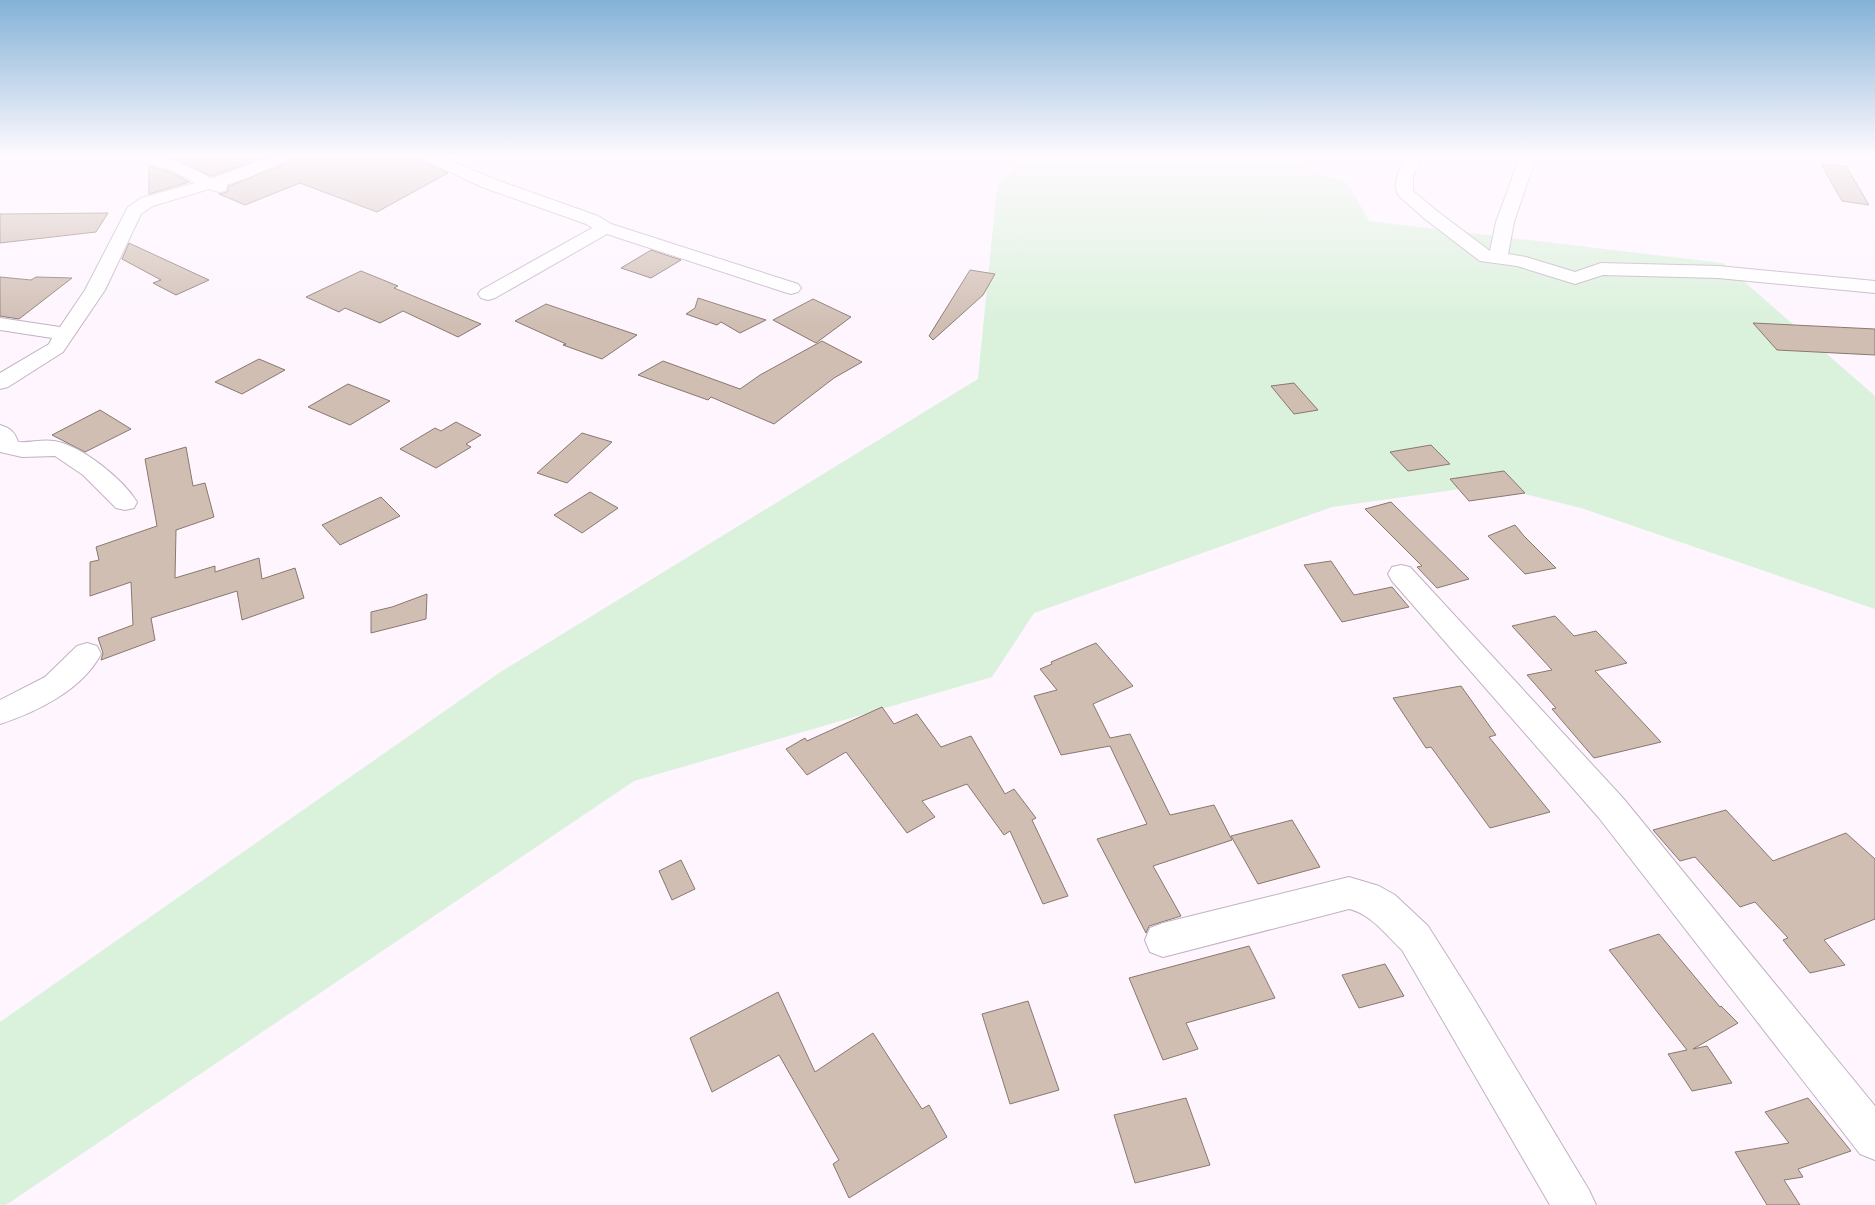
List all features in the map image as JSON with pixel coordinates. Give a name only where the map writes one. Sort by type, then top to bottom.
[{"type":"street","points":[[0,382],[56,348],[95,290],[133,213]]},
{"type":"street","points":[[573,213],[592,220],[605,228],[791,288]]},
{"type":"street","points":[[1428,213],[1487,257],[1519,261],[1575,278],[1601,269],[1718,272],[1875,287]]},
{"type":"street","points":[[1498,258],[1509,213]]},
{"type":"street","points":[[488,294],[605,228]]},
{"type":"street","points":[[0,324],[67,334]]},
{"type":"street","points":[[0,432],[5,436],[8,447],[21,451],[54,448],[72,454],[125,502]]},
{"type":"street","points":[[1401,574],[1611,808],[1875,1140]]},
{"type":"street","points":[[0,712],[17,706],[55,684],[87,654]]},
{"type":"street","points":[[1163,940],[1349,894],[1367,897],[1382,907],[1415,938],[1458,1007],[1574,1205]]},
{"type":"green space","points":[[994,213],[1365,213],[1369,221],[1723,263],[1875,396],[1875,609],[1581,508],[1489,485],[1332,507],[1034,613],[992,677],[634,781],[6,1205],[0,1205],[0,1022],[499,673],[978,379]]},
{"type":"building","points":[[108,213],[96,232],[0,243],[0,214]]},
{"type":"building","points":[[129,243],[209,280],[176,295],[153,283],[161,280],[122,259]]},
{"type":"building","points":[[651,250],[681,260],[651,278],[621,268]]},
{"type":"building","points":[[970,270],[995,274],[983,295],[933,340],[929,336]]},
{"type":"building","points":[[361,271],[398,286],[394,288],[481,324],[458,337],[403,311],[380,323],[345,308],[339,312],[306,297]]},
{"type":"building","points":[[0,277],[31,280],[36,277],[72,278],[19,319],[0,316]]},
{"type":"building","points":[[698,298],[766,320],[740,333],[721,322],[717,325],[686,314],[695,308]]},
{"type":"building","points":[[813,299],[851,317],[816,343],[773,320]]},
{"type":"building","points":[[546,304],[637,335],[602,359],[563,345],[566,344],[515,321]]},
{"type":"building","points":[[1753,323],[1875,329],[1875,355],[1777,350]]},
{"type":"building","points":[[822,341],[862,362],[834,378],[774,424],[711,397],[708,400],[638,375],[663,361],[740,389],[760,375]]},
{"type":"building","points":[[259,359],[285,370],[242,394],[215,382]]},
{"type":"building","points":[[1294,383],[1318,410],[1294,414],[1271,386]]},
{"type":"building","points":[[348,384],[390,401],[350,425],[308,407]]},
{"type":"building","points":[[100,410],[131,429],[85,452],[52,435]]},
{"type":"building","points":[[456,422],[481,435],[466,444],[471,447],[436,468],[400,449],[435,428],[441,431]]},
{"type":"building","points":[[582,433],[612,442],[567,483],[537,473]]},
{"type":"building","points":[[1431,445],[1450,464],[1408,471],[1390,452]]},
{"type":"building","points":[[186,447],[193,486],[205,483],[214,517],[176,530],[175,578],[215,566],[215,572],[259,558],[262,579],[295,568],[304,598],[242,620],[237,591],[151,618],[155,640],[101,660],[103,653],[98,638],[133,625],[131,582],[90,596],[90,562],[99,560],[96,547],[157,526],[145,459]]},
{"type":"building","points":[[1504,471],[1525,493],[1469,501],[1450,479]]},
{"type":"building","points":[[590,492],[618,508],[582,533],[554,515]]},
{"type":"building","points":[[381,497],[400,516],[340,545],[322,525]]},
{"type":"building","points":[[1391,502],[1469,579],[1437,588],[1417,567],[1422,566],[1365,509]]},
{"type":"building","points":[[1515,525],[1556,568],[1525,574],[1488,536]]},
{"type":"building","points":[[1331,561],[1354,595],[1392,587],[1409,607],[1342,622],[1304,565]]},
{"type":"building","points":[[427,594],[426,619],[371,633],[371,612],[392,607]]},
{"type":"building","points":[[1555,616],[1574,636],[1596,631],[1627,663],[1595,671],[1661,742],[1594,758],[1552,709],[1556,708],[1527,675],[1552,670],[1512,626]]},
{"type":"building","points":[[1096,643],[1133,686],[1093,704],[1110,738],[1130,734],[1170,815],[1214,805],[1232,840],[1153,866],[1181,916],[1149,926],[1146,933],[1097,839],[1147,824],[1110,746],[1061,755],[1034,696],[1057,690],[1040,669],[1052,664],[1051,662]]},
{"type":"building","points":[[1461,686],[1496,735],[1489,737],[1550,812],[1490,828],[1431,747],[1426,748],[1393,698]]},
{"type":"building","points":[[882,707],[894,724],[917,714],[941,747],[971,736],[1005,794],[1014,789],[1036,818],[1032,820],[1068,896],[1043,904],[1010,831],[1004,835],[967,784],[922,801],[935,817],[907,833],[846,752],[807,775],[786,749],[805,738],[807,741]]},
{"type":"building","points":[[1726,810],[1773,861],[1846,833],[1875,859],[1875,919],[1824,940],[1845,965],[1810,973],[1783,940],[1788,938],[1755,902],[1740,907],[1695,857],[1680,861],[1653,830]]},
{"type":"building","points":[[1292,820],[1320,867],[1258,884],[1231,836]]},
{"type":"building","points":[[681,860],[695,889],[672,900],[659,871]]},
{"type":"building","points":[[1659,934],[1720,1007],[1738,1023],[1693,1049],[1707,1046],[1732,1083],[1692,1091],[1668,1054],[1687,1050],[1609,950]]},
{"type":"building","points":[[1249,946],[1275,998],[1186,1023],[1198,1049],[1163,1060],[1129,978]]},
{"type":"building","points":[[1385,964],[1404,996],[1359,1008],[1342,975]]},
{"type":"building","points":[[778,992],[815,1072],[873,1033],[922,1109],[929,1105],[947,1137],[849,1198],[833,1164],[839,1160],[779,1055],[712,1092],[690,1038]]},
{"type":"building","points":[[1028,1001],[1059,1090],[1010,1104],[982,1014]]},
{"type":"building","points":[[1186,1098],[1210,1165],[1135,1183],[1114,1115]]},
{"type":"building","points":[[1808,1098],[1851,1151],[1798,1169],[1803,1177],[1784,1180],[1800,1205],[1767,1205],[1735,1152],[1789,1143],[1765,1112]]}]
